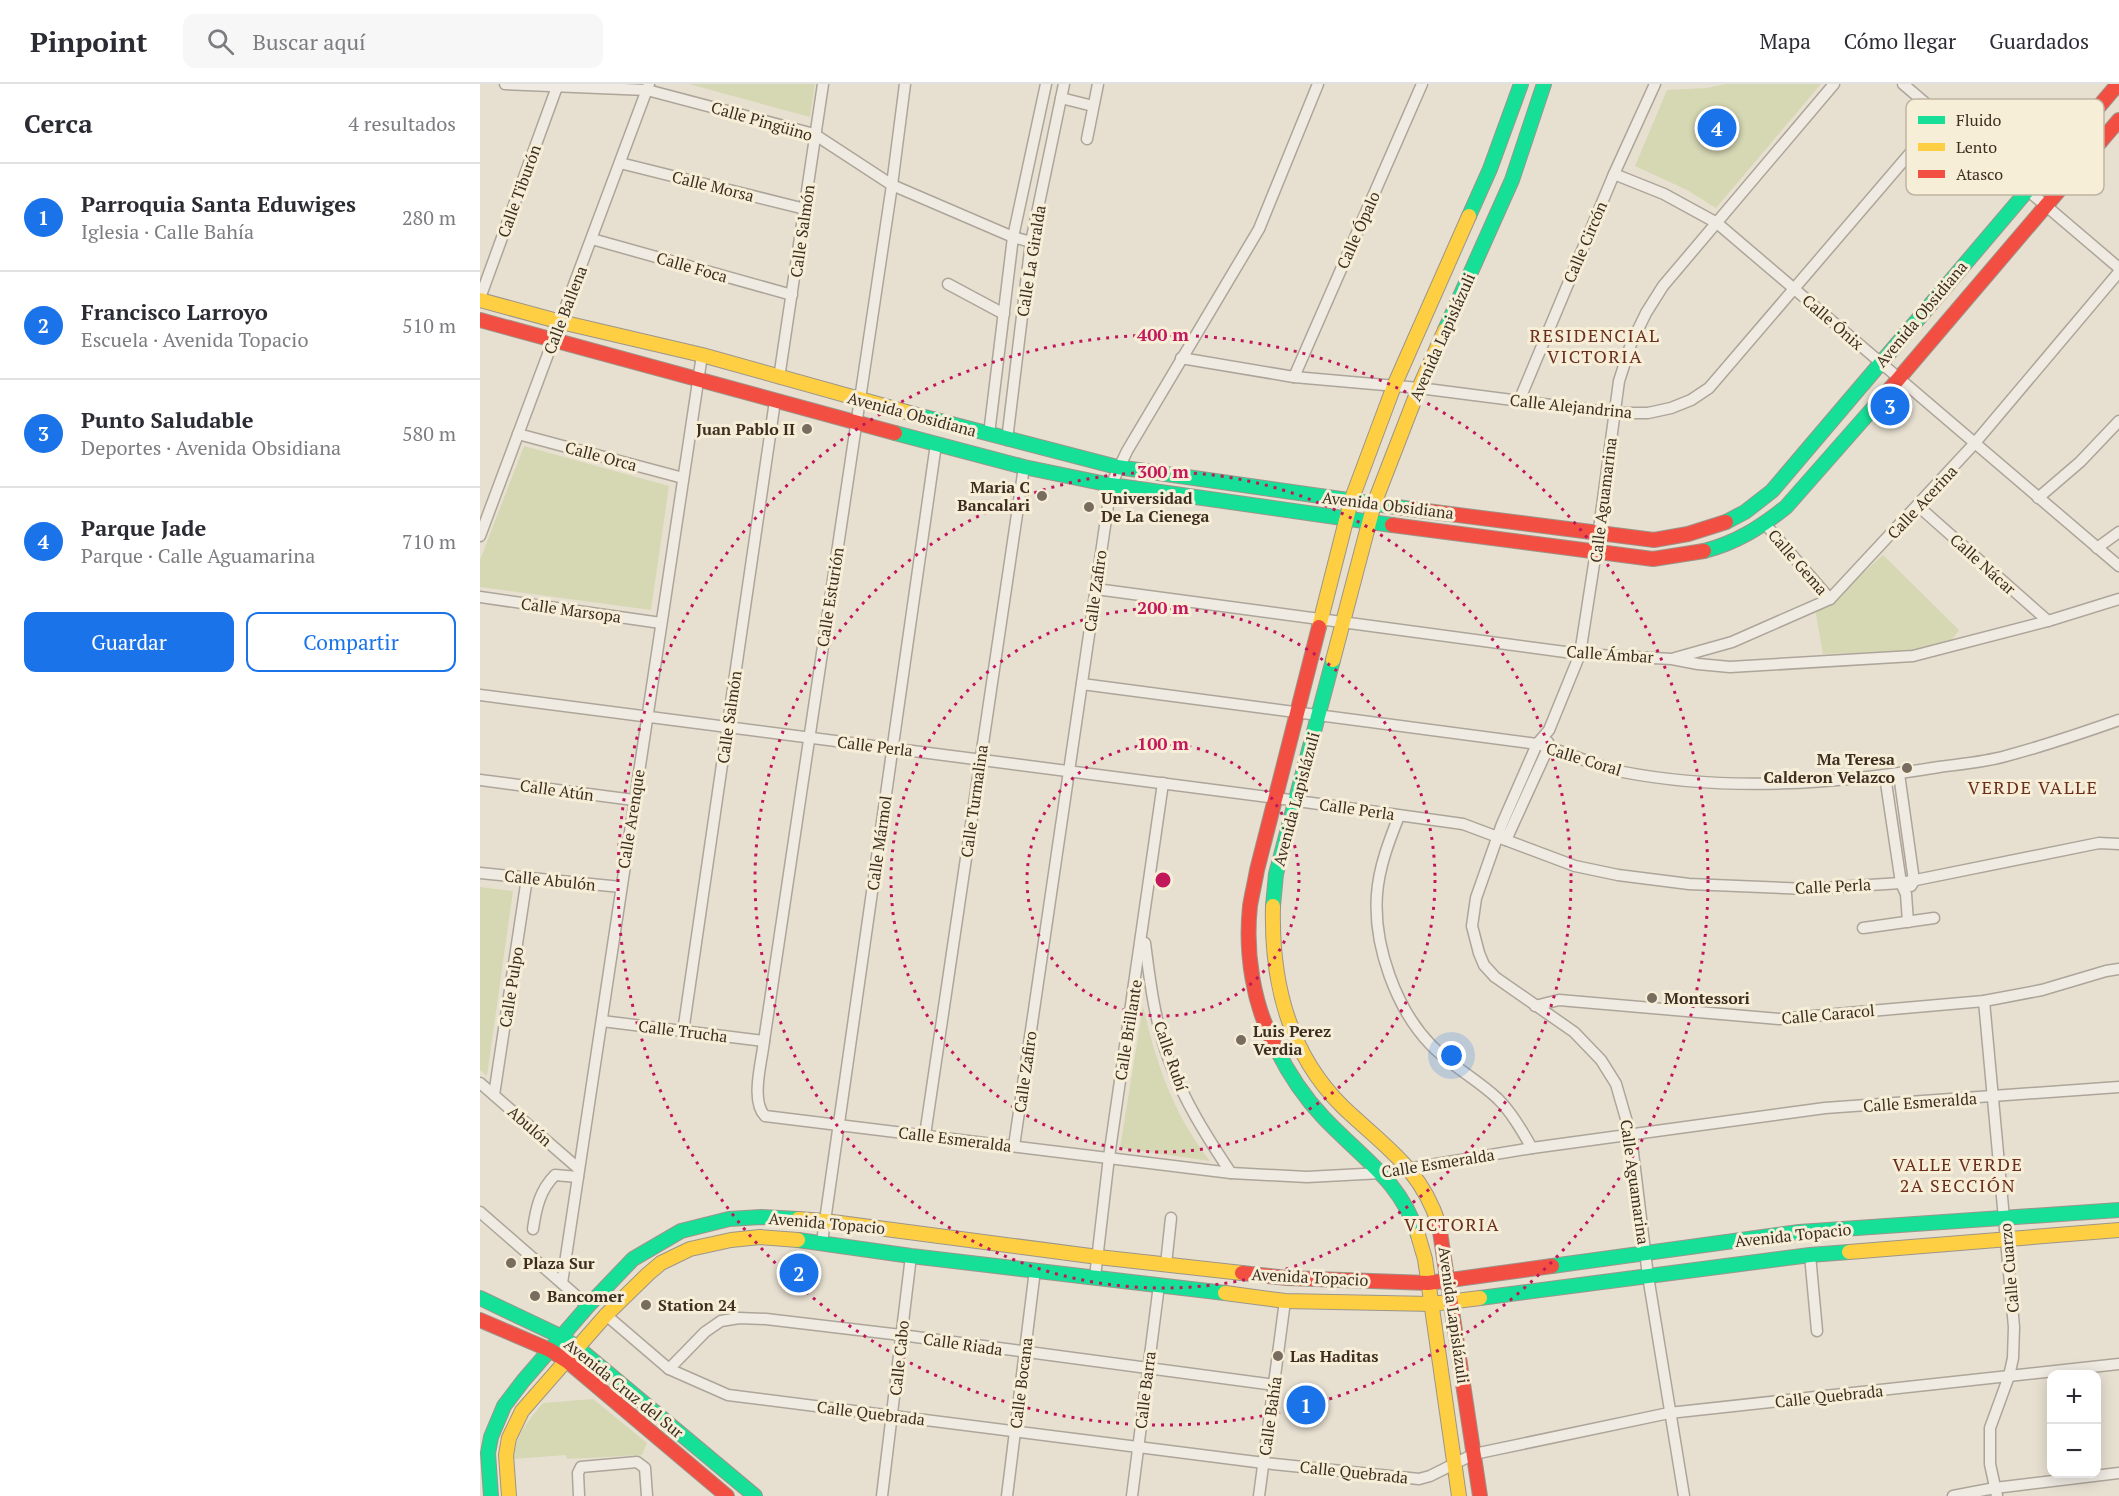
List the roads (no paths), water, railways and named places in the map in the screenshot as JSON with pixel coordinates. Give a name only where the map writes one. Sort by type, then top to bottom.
[{"type":"street","name":"Calle Pingüino","points":[[505,84],[648,87],[814,134],[892,185],[1013,237],[1031,242]]},
{"type":"street","name":"Calle Salmón","points":[[778,378],[805,209],[814,134],[824,84]]},
{"type":"street","name":"Calle Esturión","points":[[760,1110],[757,1097],[764,1041],[892,185],[905,84]]},
{"type":"street","name":"Calle La Giralda","points":[[989,434],[1013,237],[1046,84]]},
{"type":"street","name":"Calle La Giralda","points":[[1007,440],[1031,242],[1064,84]]},
{"type":"street","points":[[1087,139],[1098,84]]},
{"type":"street","name":"Calle Zafiro","points":[[1014,1146],[1111,485],[1118,468],[1181,358],[1259,229],[1318,84]]},
{"type":"street","name":"Calle Ópalo","points":[[1294,377],[1422,84]]},
{"type":"street","name":"Avenida Lapislázuli","points":[[1459,1496],[1420,1236],[1402,1197],[1382,1173],[1315,1108],[1299,1088],[1273,1043],[1258,1002],[1250,963],[1250,909],[1257,870],[1351,501],[1394,386],[1490,169],[1521,84]]},
{"type":"street","name":"Avenida Lapislázuli","points":[[1480,1496],[1442,1234],[1434,1210],[1424,1188],[1408,1168],[1330,1094],[1309,1067],[1284,1010],[1274,964],[1273,896],[1276,874],[1374,504],[1419,388],[1512,180],[1544,84]]},
{"type":"street","name":"Calle Circón","points":[[1519,401],[1614,174],[1655,84]]},
{"type":"street","name":"Calle Aguamarina","points":[[1684,1496],[1648,1276],[1631,1136],[1616,1084],[1601,1060],[1574,1032],[1495,977],[1484,965],[1474,939],[1472,911],[1580,654],[1619,381],[1631,344],[1646,313],[1663,286],[1834,84]]},
{"type":"street","points":[[1903,84],[1920,99]]},
{"type":"street","name":"Calle Tiburón","points":[[480,299],[558,85]]},
{"type":"street","name":"Calle Ballena","points":[[480,536],[648,87]]},
{"type":"street","name":"Avenida Obsidiana","points":[[2104,100],[2115,87]]},
{"type":"street","points":[[1061,98],[1093,106]]},
{"type":"street","name":"Avenida Obsidiana","points":[[2104,138],[2119,120]]},
{"type":"street","name":"Calle Alejandrina","points":[[1181,358],[1294,377],[1419,388],[1614,413],[1648,413],[1671,408],[1691,400],[1709,388],[1906,159]]},
{"type":"street","name":"Calle Morsa","points":[[620,163],[805,209]]},
{"type":"street","name":"Calle Ónix","points":[[1614,174],[1665,194],[1717,223],[1796,289],[1898,380],[2119,566]]},
{"type":"street","name":"Avenida Obsidiana","points":[[480,299],[561,322],[702,355],[778,378],[1118,468],[1654,540],[1680,537],[1731,521],[1758,504],[1789,474],[2023,195]]},
{"type":"street","points":[[2033,195],[2119,270]]},
{"type":"street","name":"Avenida Obsidiana","points":[[480,320],[936,444],[1111,485],[1653,559],[1713,550],[1766,525],[1804,488],[2055,195]]},
{"type":"street","name":"Calle Foca","points":[[592,239],[792,295]]},
{"type":"street","name":"Calle Acerina","points":[[1672,659],[1732,642],[1830,600],[1974,444],[2119,270]]},
{"type":"street","points":[[948,284],[1004,314]]},
{"type":"street","name":"Calle Arenque","points":[[562,1283],[702,355]]},
{"type":"street","name":"Calle Salmón","points":[[683,1032],[775,401]]},
{"type":"street","points":[[2038,498],[2080,462],[2119,421]]},
{"type":"street","name":"Calle Orca","points":[[518,434],[683,478]]},
{"type":"street","name":"Calle Mármol","points":[[822,1242],[936,444]]},
{"type":"street","name":"Calle Turmalina","points":[[925,1135],[1023,466]]},
{"type":"street","name":"Calle Nácar","points":[[1918,506],[2048,621]]},
{"type":"street","name":"Calle Gema","points":[[1766,525],[1830,600]]},
{"type":"street","points":[[2097,548],[2119,532]]},
{"type":"street","name":"Calle Ámbar","points":[[1096,589],[1580,654],[1672,659],[1730,667],[1913,656],[2048,621],[2119,599]]},
{"type":"street","name":"Calle Marsopa","points":[[480,597],[661,623]]},
{"type":"street","name":"Calle Coral","points":[[1082,684],[1319,714],[1542,746],[1622,772],[1722,783],[1788,783],[1899,774],[2004,756],[2119,720]]},
{"type":"street","name":"Calle Perla","points":[[480,695],[1296,800],[1463,824],[1575,866],[1618,875],[1677,882],[1807,889],[1901,883],[2099,843],[2119,844]]},
{"type":"street","points":[[1899,774],[1914,881],[1906,894]]},
{"type":"street","points":[[1886,776],[1901,883],[1906,894],[1908,922]]},
{"type":"street","name":"Calle Atún","points":[[480,780],[634,801]]},
{"type":"street","name":"Calle Brillante","points":[[1095,1276],[1109,1157],[1163,783]]},
{"type":"street","points":[[1399,816],[1385,855],[1376,896],[1381,945],[1392,982],[1403,1007],[1430,1044],[1449,1062],[1500,1100],[1532,1148]]},
{"type":"street","name":"Calle Abulón","points":[[480,873],[621,887]]},
{"type":"street","name":"Calle Pulpo","points":[[494,1095],[527,878]]},
{"type":"street","points":[[1863,928],[1934,918]]},
{"type":"street","name":"Calle Rubí","points":[[1143,928],[1154,1004],[1169,1059],[1192,1112],[1231,1173]]},
{"type":"street","name":"Calle Caracol","points":[[1535,1006],[1559,1000],[1779,1019],[1984,1001],[2042,990],[2119,969]]},
{"type":"street","name":"Calle Cuarzo","points":[[1984,1001],[2014,1327],[2013,1358],[2009,1376],[1990,1428],[1990,1464],[1996,1492]]},
{"type":"street","name":"Calle Trucha","points":[[602,1021],[764,1041]]},
{"type":"street","name":"Abulón","points":[[480,1083],[579,1173]]},
{"type":"street","name":"Calle Esmeralda","points":[[760,1110],[765,1116],[771,1117],[1231,1173],[1307,1176],[1382,1173],[1532,1148],[1825,1108],[2119,1087]]},
{"type":"street","points":[[533,1229],[537,1204],[547,1182],[555,1175],[579,1173]]},
{"type":"street","name":"Avenida Topacio","points":[[491,1496],[488,1453],[497,1420],[508,1401],[550,1350],[633,1259],[681,1231],[729,1219],[761,1217],[825,1221],[1098,1257],[1287,1278],[1428,1283],[1799,1232],[2119,1210]]},
{"type":"street","points":[[480,1212],[588,1306]]},
{"type":"street","points":[[1166,1264],[1171,1218]]},
{"type":"street","name":"Avenida Topacio","points":[[509,1496],[506,1455],[514,1424],[522,1411],[606,1315],[661,1263],[690,1249],[731,1240],[760,1238],[822,1242],[911,1256],[1095,1276],[1286,1301],[1431,1304],[1810,1255],[2119,1230]]},
{"type":"street","points":[[1810,1255],[1817,1331]]},
{"type":"street","name":"Calle Cabo","points":[[882,1496],[911,1256]]},
{"type":"street","name":"Calle Bocana","points":[[1007,1496],[1035,1270]]},
{"type":"street","name":"Calle Barra","points":[[1132,1496],[1159,1284]]},
{"type":"street","name":"Avenida Cruz del Sur","points":[[480,1298],[562,1337],[578,1348],[755,1496]]},
{"type":"street","name":"Calle Bahía","points":[[1259,1496],[1286,1301]]},
{"type":"street","name":"Calle Quebrada","points":[[606,1315],[669,1369],[728,1395],[1138,1447],[1419,1479],[1430,1476],[1474,1454],[1670,1413],[2119,1364]]},
{"type":"street","name":"Calle Riada","points":[[669,1369],[705,1332],[721,1321],[766,1319],[1275,1384]]},
{"type":"street","name":"Avenida Cruz del Sur","points":[[480,1320],[550,1350],[567,1361],[713,1490],[727,1496]]},
{"type":"street","points":[[579,1496],[579,1469],[637,1462],[643,1465],[646,1472],[647,1496]]},
{"type":"street","points":[[1953,1496],[1996,1492],[2119,1473]]},
{"type":"place","name":"Parque Jade","points":[[1717,128]]},
{"type":"place","name":"Punto Saludable","points":[[1890,406]]},
{"type":"place","name":"Juan Pablo II","points":[[807,429]]},
{"type":"place","name":"Maria C Bancalari","points":[[1042,496]]},
{"type":"place","name":"Universidad De La Cienega","points":[[1089,507]]},
{"type":"place","name":"Ma Teresa Calderon Velazco","points":[[1907,768]]},
{"type":"place","name":"Montessori","points":[[1652,998]]},
{"type":"place","name":"Luis Perez Verdia","points":[[1241,1040]]},
{"type":"place","name":"Plaza Sur","points":[[511,1263]]},
{"type":"place","name":"Francisco Larroyo","points":[[799,1273]]},
{"type":"place","name":"Bancomer","points":[[535,1296]]},
{"type":"place","name":"Station 24","points":[[646,1305]]},
{"type":"place","name":"Las Haditas","points":[[1278,1356]]},
{"type":"place","name":"Parroquia Santa Eduwiges","points":[[1306,1405]]},
{"type":"district","name":"RESIDENCIAL VICTORIA","points":[[1595,346]]},
{"type":"district","name":"VERDE VALLE","points":[[2033,788]]},
{"type":"district","name":"VALLE VERDE 2A SECCIÓN","points":[[1958,1175]]},
{"type":"district","name":"VICTORIA","points":[[1452,1225]]}]
